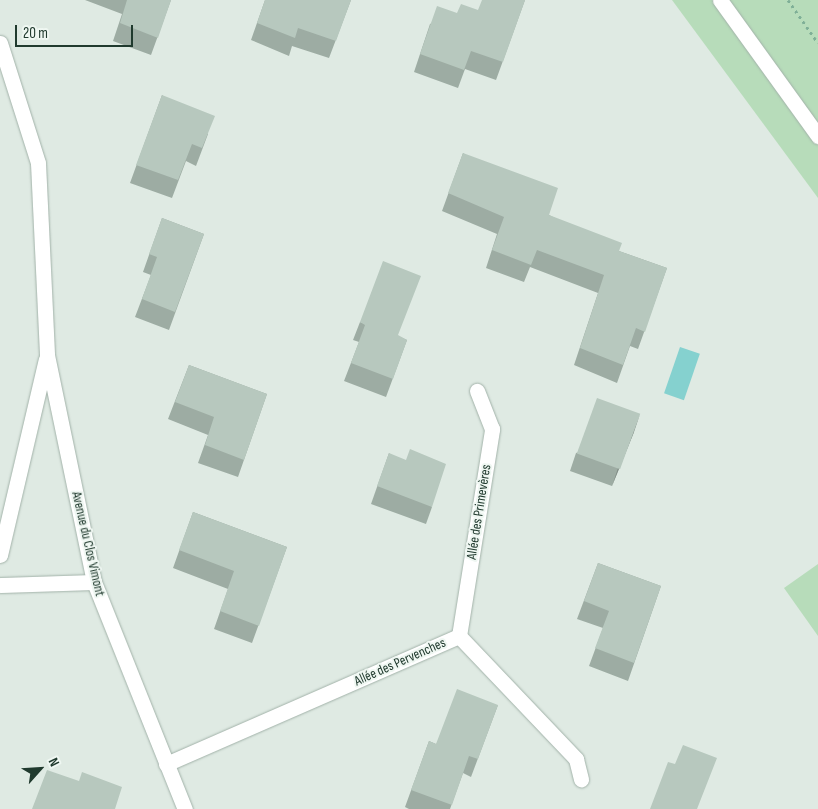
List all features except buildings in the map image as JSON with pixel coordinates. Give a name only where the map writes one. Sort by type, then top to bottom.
[{"type":"street","points":[[720,0],[818,136]]},
{"type":"street","name":"Avenue du Clos Vimont","points":[[0,43],[38,163],[47,355],[94,582],[185,809]]},
{"type":"street","name":"Avenue du Clos Vimont","points":[[0,555],[47,355]]},
{"type":"street","name":"Allée des Primevères","points":[[459,636],[492,429],[477,391]]},
{"type":"street","points":[[0,585],[94,582]]},
{"type":"street","name":"Allée des Pervenches","points":[[166,764],[459,636],[576,759],[580,779]]},
{"type":"path","points":[[788,0],[818,43]]},
{"type":"green space","points":[[672,0],[818,0],[818,198]]},
{"type":"green space","points":[[818,564],[818,636],[784,588]]},
{"type":"water","points":[[680,347],[700,354],[684,400],[664,393]]}]
